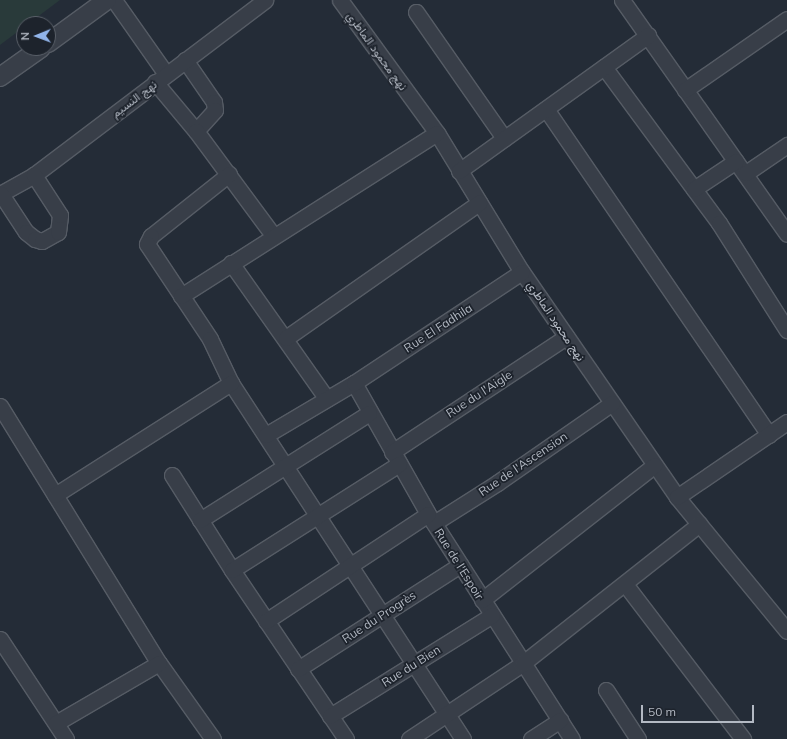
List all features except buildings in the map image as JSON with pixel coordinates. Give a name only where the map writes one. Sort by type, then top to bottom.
[{"type":"street","points":[[56,37],[107,0]]},
{"type":"street","points":[[114,0],[161,78],[196,131],[273,235]]},
{"type":"street","name":"نهج النسيم","points":[[2,189],[34,175],[265,0]]},
{"type":"street","name":"نهج محمود الماطري","points":[[340,0],[437,133],[522,272],[655,466],[699,524],[787,631]]},
{"type":"street","points":[[622,0],[685,90],[746,173],[787,234]]},
{"type":"street","points":[[416,12],[504,138]]},
{"type":"street","points":[[685,90],[787,19]]},
{"type":"street","points":[[459,171],[648,36]]},
{"type":"street","points":[[0,78],[30,56]]},
{"type":"street","points":[[184,60],[214,102],[215,110],[196,131]]},
{"type":"street","points":[[604,67],[694,189],[787,330]]},
{"type":"street","points":[[546,109],[769,435]]},
{"type":"street","points":[[181,296],[273,235],[437,133]]},
{"type":"street","points":[[746,173],[787,145]]},
{"type":"street","points":[[694,189],[736,161]]},
{"type":"street","points":[[229,174],[147,239],[147,244],[210,339],[231,383],[266,435],[413,665],[463,739]]},
{"type":"street","points":[[2,189],[26,232],[34,239],[42,241],[58,232],[60,214],[34,175]]},
{"type":"street","points":[[286,338],[479,203]]},
{"type":"street","points":[[231,263],[286,338],[327,399]]},
{"type":"street","name":"Rue El Fadhila","points":[[266,435],[354,383],[522,272]]},
{"type":"street","name":"Rue du l'Aigle","points":[[232,570],[318,517],[395,458],[566,337]]},
{"type":"street","points":[[55,495],[231,383]]},
{"type":"street","name":"Rue de l'Espoir","points":[[354,383],[369,413],[431,518],[522,664],[572,739]]},
{"type":"street","name":"Rue de l'Ascension","points":[[266,621],[349,564],[514,471],[612,403]]},
{"type":"street","points":[[0,406],[158,663],[213,739]]},
{"type":"street","points":[[200,520],[369,413]]},
{"type":"street","points":[[677,496],[787,422]]},
{"type":"street","points":[[482,600],[655,466]]},
{"type":"street","points":[[172,475],[232,570],[346,739]]},
{"type":"street","points":[[409,739],[522,664],[699,524]]},
{"type":"street","name":"Rue du Progrès","points":[[298,669],[382,616],[460,564]]},
{"type":"street","points":[[625,584],[743,739]]},
{"type":"street","name":"Rue du Bien","points":[[330,716],[492,615]]},
{"type":"street","points":[[0,639],[66,739]]},
{"type":"street","points":[[56,722],[158,663]]},
{"type":"street","points":[[606,690],[638,739]]},
{"type":"street","points":[[531,739],[560,720]]},
{"type":"shaded area","points":[[0,0],[60,0],[39,16],[16,16],[16,33],[0,45]]}]
